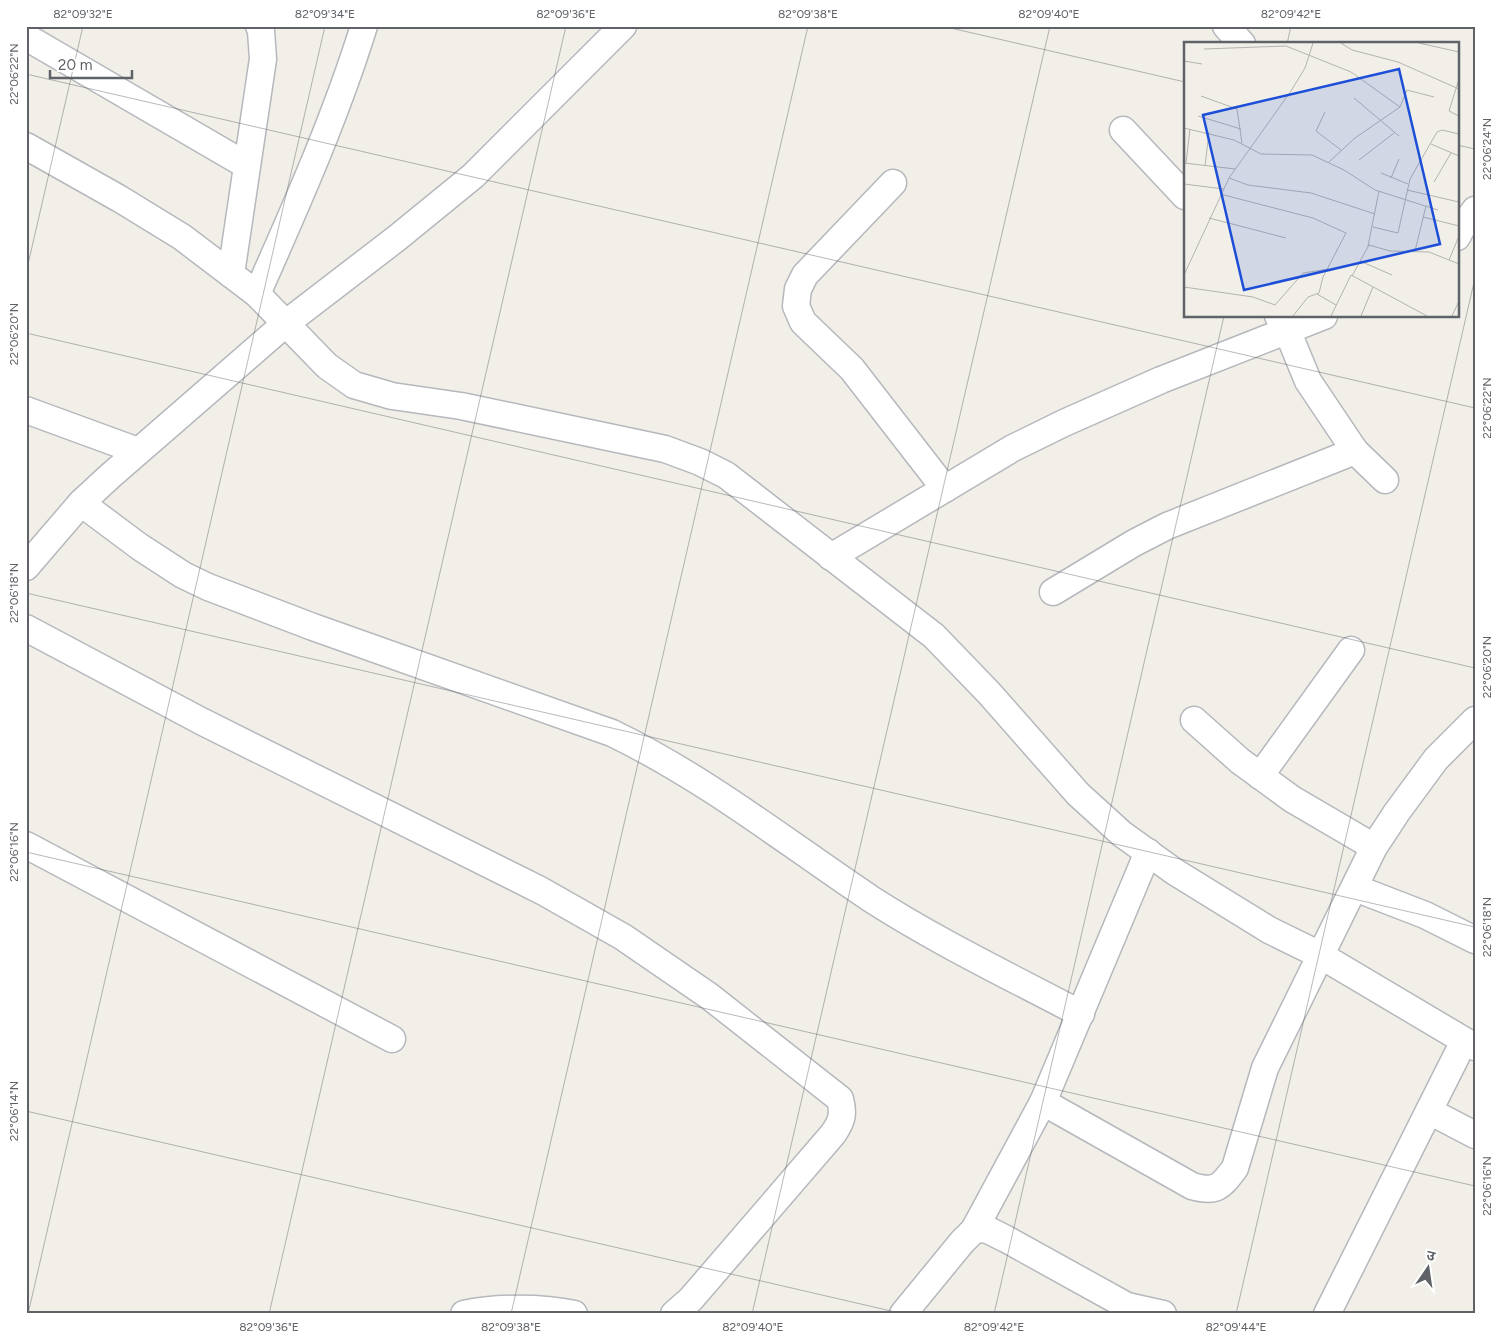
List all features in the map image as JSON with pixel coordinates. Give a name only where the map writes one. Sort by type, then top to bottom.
[{"type":"street","points":[[231,274],[263,59],[259,26]]},
{"type":"street","points":[[258,294],[324,140],[364,26]]},
{"type":"street","points":[[26,567],[81,504],[138,451],[285,324],[398,238],[473,176],[623,26]]},
{"type":"street","points":[[1226,26],[1240,42]]},
{"type":"street","points":[[26,37],[246,165]]},
{"type":"street","points":[[1123,130],[1184,195]]},
{"type":"street","points":[[26,146],[120,199],[182,237],[258,294],[327,366],[354,385],[392,396],[461,406],[665,449],[726,474],[934,636],[989,693],[1078,794],[1122,834],[1175,872],[1269,930],[1320,955],[1469,1044],[1429,1111],[1327,1314]]},
{"type":"street","points":[[893,183],[805,275],[798,289],[796,306],[803,322],[852,369],[945,489]]},
{"type":"street","points":[[1458,235],[1475,210]]},
{"type":"street","points":[[831,557],[1014,448],[1064,423],[1283,323],[1312,318]]},
{"type":"street","points":[[1283,323],[1308,381],[1355,451],[1385,480]]},
{"type":"street","points":[[26,410],[138,451]]},
{"type":"street","points":[[1053,592],[1134,543],[1167,526],[1355,451]]},
{"type":"street","points":[[81,504],[140,547],[208,587],[312,627],[575,719],[642,747],[703,783],[873,900],[964,953],[1081,1014]]},
{"type":"street","points":[[34,632],[201,721],[542,891],[615,933],[709,996],[840,1099],[843,1110],[842,1122],[834,1134],[691,1299],[674,1314]]},
{"type":"street","points":[[1260,776],[1351,650]]},
{"type":"street","points":[[1194,720],[1240,761],[1292,799],[1374,847]]},
{"type":"street","points":[[1043,1102],[1192,1186],[1215,1189],[1226,1181],[1235,1168],[1265,1068],[1374,847],[1396,812],[1436,759],[1475,720]]},
{"type":"street","points":[[26,845],[392,1039]]},
{"type":"street","points":[[903,1314],[974,1230],[1043,1102],[1148,852]]},
{"type":"street","points":[[1355,888],[1425,915],[1475,940]]},
{"type":"street","points":[[1429,1111],[1475,1136]]},
{"type":"street","points":[[974,1230],[986,1230],[1006,1239],[1127,1306],[1163,1314]]},
{"type":"street","points":[[464,1314],[478,1311],[531,1310],[559,1310],[574,1314]]}]
